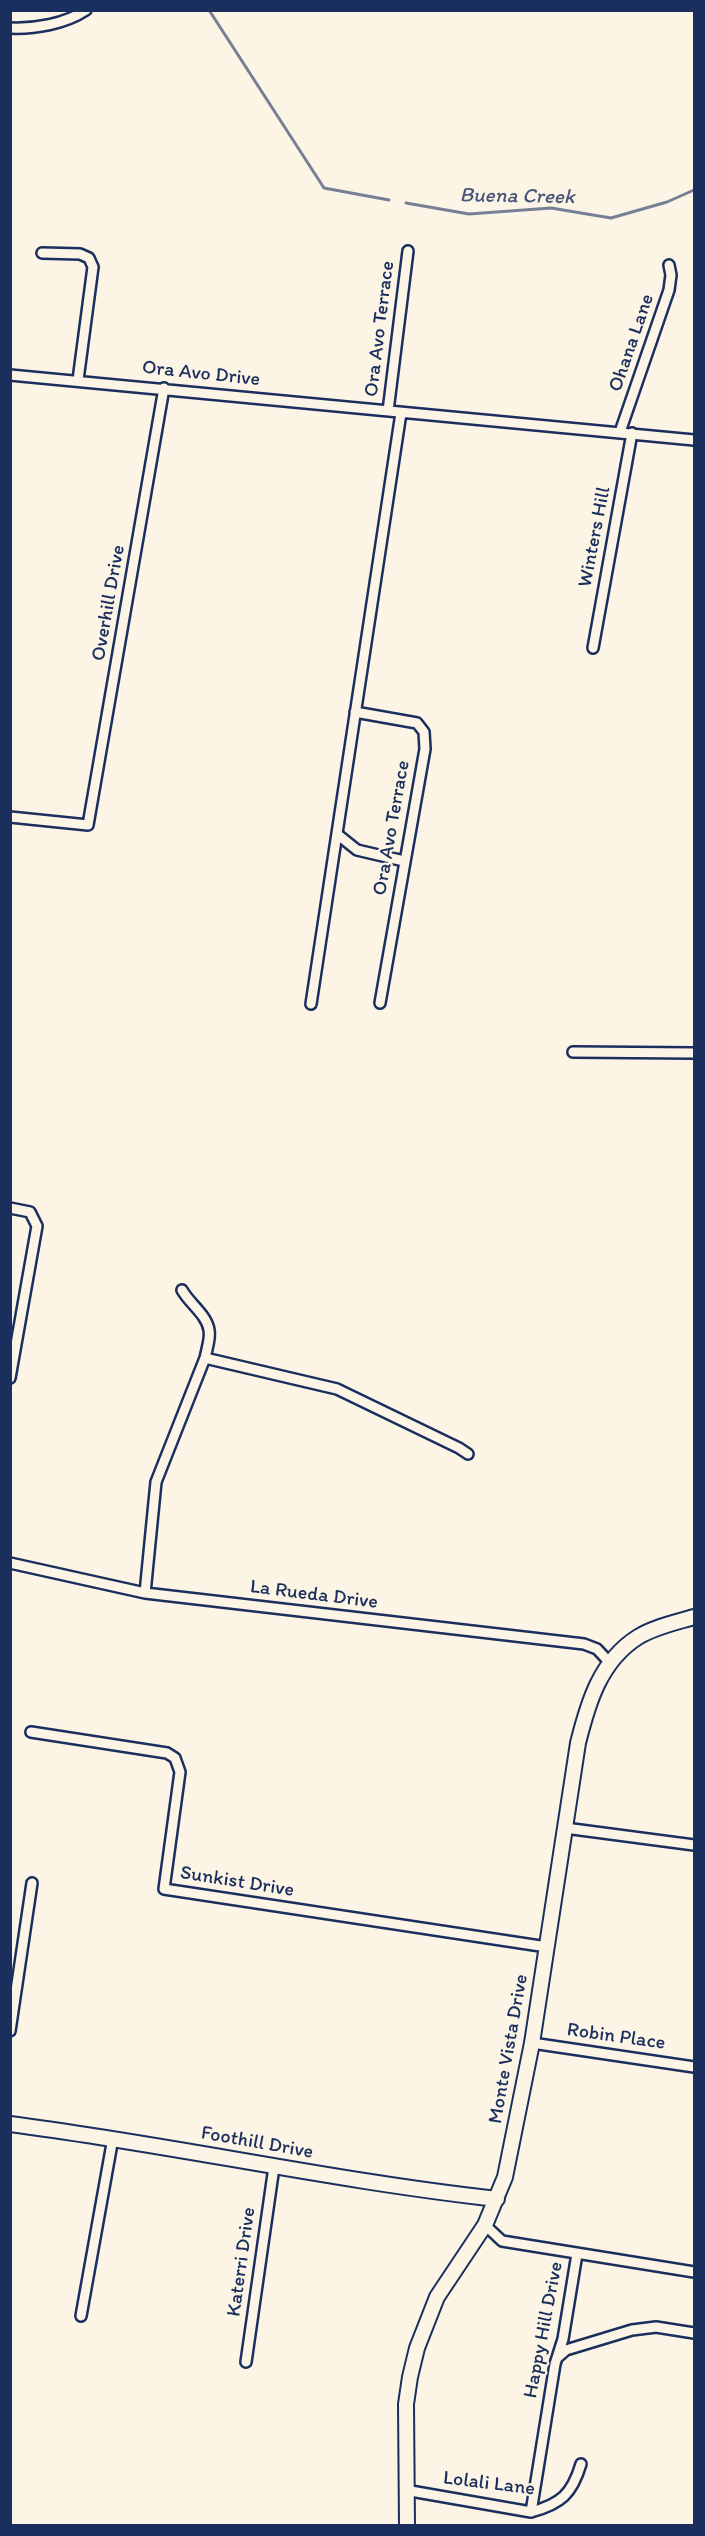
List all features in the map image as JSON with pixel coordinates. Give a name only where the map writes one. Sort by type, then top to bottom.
[{"type":"main road","name":"Monte Vista Drive","points":[[407,2526],[406,2404],[417,2348],[437,2297],[485,2225],[505,2177],[532,2043],[578,1743],[590,1698],[610,1663],[638,1637],[694,1617]]},
{"type":"main road","name":"Foothill Drive","points":[[10,2124],[113,2138],[274,2167],[497,2199]]},
{"type":"street","points":[[10,28],[48,25],[74,17],[86,10]]},
{"type":"street","name":"Ora Avo Terrace","points":[[388,411],[408,251]]},
{"type":"street","points":[[42,253],[80,254],[88,258],[93,267],[78,380]]},
{"type":"street","name":"Ohana Lane","points":[[620,432],[669,290],[671,275],[669,265]]},
{"type":"street","name":"Ora Avo Drive","points":[[10,375],[164,388],[402,413]]},
{"type":"street","name":"Overhill Drive","points":[[10,817],[88,825],[164,388]]},
{"type":"street","points":[[402,413],[694,440]]},
{"type":"street","name":"Ora Avo Terrace","points":[[311,1004],[402,413]]},
{"type":"street","name":"Winters Hill","points":[[592,648],[632,433]]},
{"type":"street","name":"Ora Avo Terrace","points":[[355,712],[417,723],[424,732],[424,749],[380,1003]]},
{"type":"street","points":[[337,834],[357,850],[404,861]]},
{"type":"street","points":[[573,1052],[694,1053]]},
{"type":"street","points":[[10,1208],[30,1212],[37,1226],[10,1378]]},
{"type":"street","points":[[145,1593],[156,1482],[205,1359],[210,1331],[204,1318],[182,1290]]},
{"type":"street","points":[[205,1359],[338,1389],[468,1454]]},
{"type":"street","name":"La Rueda Drive","points":[[10,1563],[145,1593],[584,1644],[597,1649],[610,1663]]},
{"type":"street","name":"Sunkist Drive","points":[[31,1732],[167,1753],[175,1758],[180,1772],[164,1889],[547,1947]]},
{"type":"street","points":[[565,1828],[694,1845]]},
{"type":"street","points":[[10,2031],[32,1883]]},
{"type":"street","name":"Robin Place","points":[[532,2043],[694,2067]]},
{"type":"street","points":[[81,2316],[113,2138]]},
{"type":"street","name":"Katerri Drive","points":[[246,2362],[274,2167]]},
{"type":"street","name":"Happy Hill Drive","points":[[485,2225],[502,2241],[577,2254],[563,2339],[555,2364],[531,2512]]},
{"type":"street","points":[[577,2254],[694,2272]]},
{"type":"street","points":[[555,2364],[558,2356],[566,2350],[632,2330],[656,2327],[694,2333]]},
{"type":"street","name":"Lolali Lane","points":[[405,2490],[531,2512],[550,2507],[563,2498],[575,2483],[581,2464]]},
{"type":"waterway","name":"Buena Creek","points":[[209,10],[324,188],[389,200]]},
{"type":"waterway","name":"Buena Creek","points":[[406,203],[469,214],[551,208],[611,218],[667,202],[694,190]]}]
